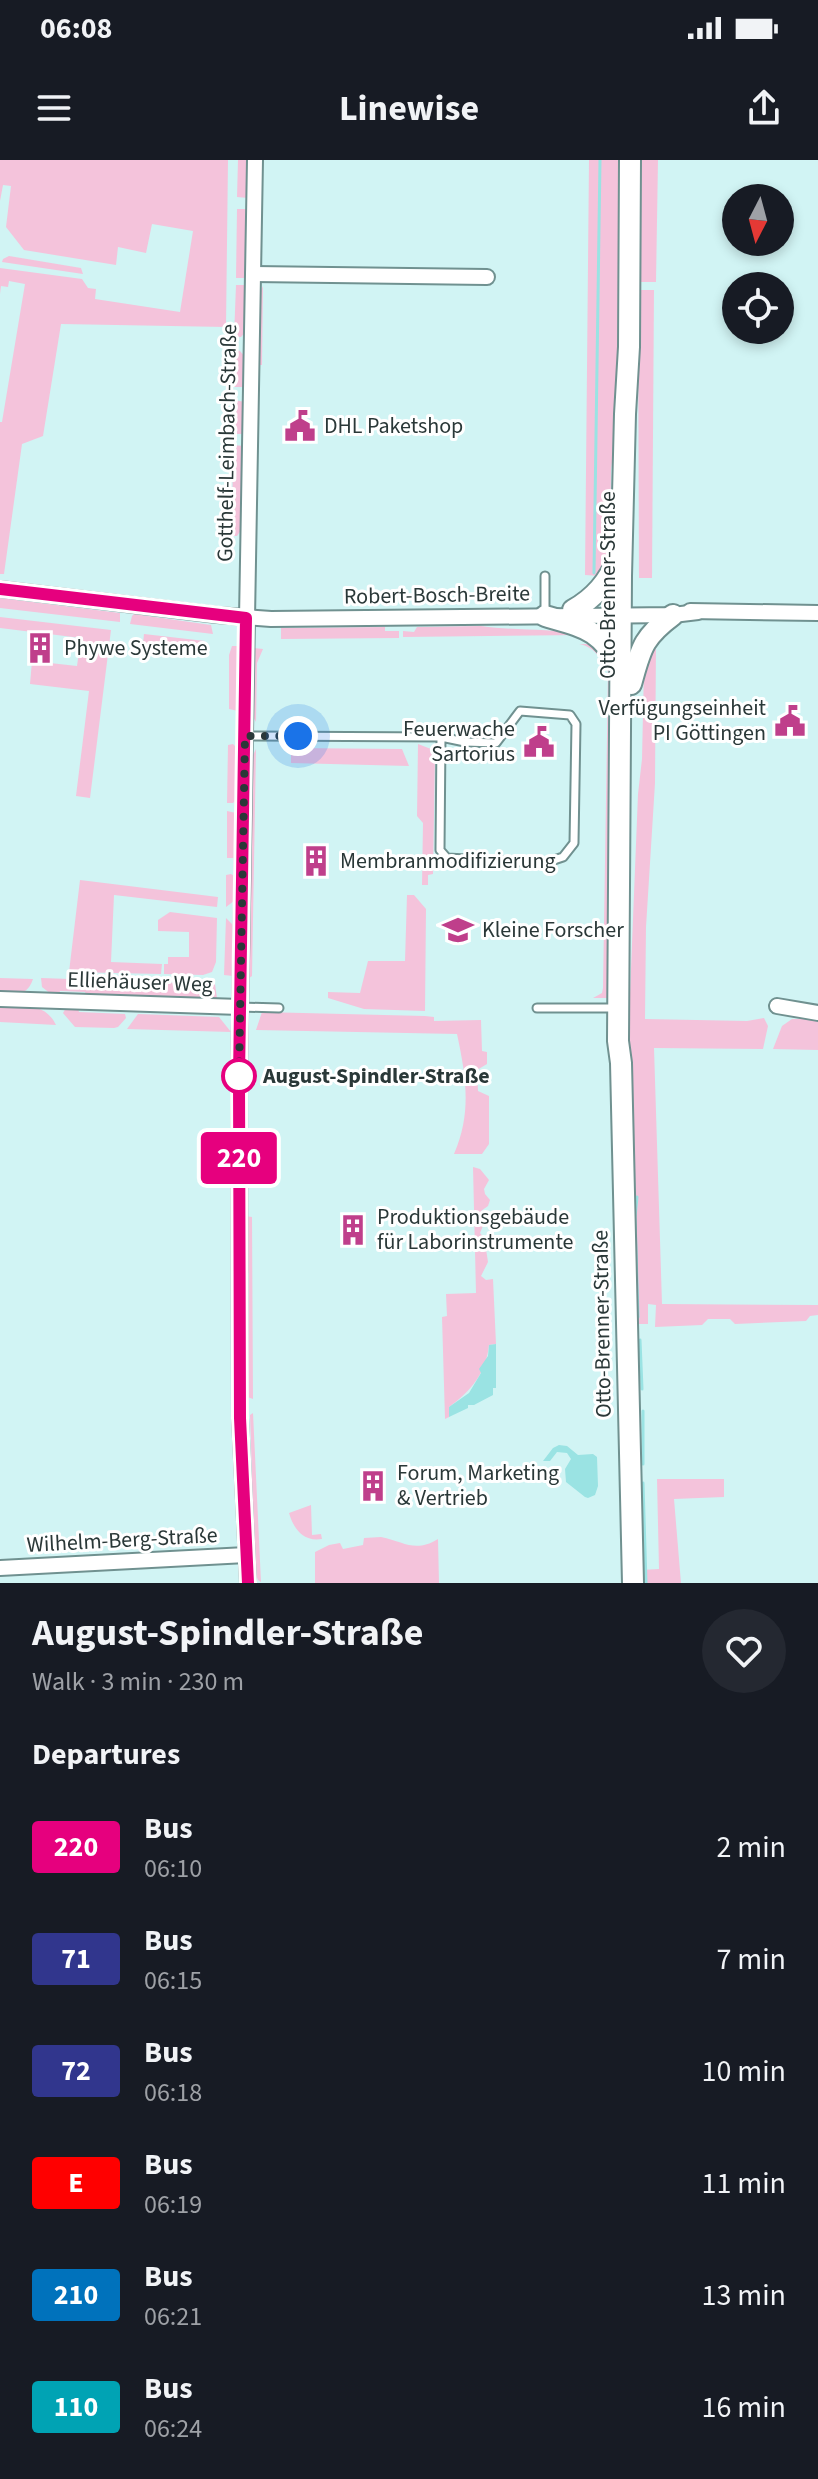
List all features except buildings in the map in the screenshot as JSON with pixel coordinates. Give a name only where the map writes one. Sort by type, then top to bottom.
[{"type":"main road","name":"Otto-Brenner-Straße","points":[[630,160],[632,428],[618,1041],[633,1583]]},
{"type":"main road","name":"Otto-Brenner-Straße","points":[[627,612],[622,546],[629,347]]},
{"type":"main road","points":[[573,610],[603,586],[622,546]]},
{"type":"main road","points":[[545,613],[600,637],[626,676],[651,632],[673,615]]},
{"type":"main road","name":"Otto-Brenner-Straße","points":[[621,1063],[624,1042],[626,676]]},
{"type":"street","name":"Gotthelf-Leimbach-Straße","points":[[246,615],[255,160]]},
{"type":"street","points":[[253,274],[487,277]]},
{"type":"street","name":"Robert-Bosch-Breite","points":[[0,589],[246,615],[818,613]]},
{"type":"street","name":"Robert-Bosch-Breite","points":[[545,613],[573,610],[673,615],[698,612]]},
{"type":"street","points":[[246,615],[239,1159],[240,1418],[248,1583]]},
{"type":"street","name":"Elliehäuser Weg","points":[[0,999],[240,1007]]},
{"type":"street","points":[[777,1006],[818,1013]]},
{"type":"street","name":"Wilhelm-Berg-Straße","points":[[0,1568],[246,1555]]},
{"type":"lane","points":[[545,576],[545,613]]},
{"type":"lane","points":[[245,736],[441,737],[496,743],[520,711],[560,712],[573,716],[576,724],[574,843],[563,857],[545,863],[447,858],[440,850],[441,737]]},
{"type":"lane","name":"Elliehäuser Weg","points":[[240,1007],[279,1008]]},
{"type":"lane","points":[[537,1008],[618,1008]]},
{"type":"lane","points":[[239,1159],[261,1159],[273,1166]]},
{"type":"shaded area","points":[[0,160],[228,160],[226,327],[61,324],[43,436],[22,444],[4,574],[0,574],[0,422],[25,284],[9,281],[8,287],[1,286],[0,294],[0,268],[82,279],[88,288],[96,289],[95,299],[180,312],[193,231],[152,224],[146,253],[118,247],[116,265],[24,250],[6,227],[11,186],[3,185],[0,201]]},
{"type":"shaded area","points":[[238,160],[249,160],[248,198],[237,197]]},
{"type":"shaded area","points":[[589,160],[624,160],[610,553],[601,576],[585,575]]},
{"type":"shaded area","points":[[638,160],[658,160],[656,282],[638,282]]},
{"type":"shaded area","points":[[237,209],[249,209],[247,278],[236,278]]},
{"type":"shaded area","points":[[9,256],[81,268],[83,274],[2,262]]},
{"type":"shaded area","points":[[236,285],[247,285],[246,331],[241,337],[234,337]]},
{"type":"shaded area","points":[[263,286],[262,365],[258,365],[259,295]]},
{"type":"shaded area","points":[[638,290],[654,290],[652,578],[639,578]]},
{"type":"shaded area","points":[[235,349],[246,358],[246,387],[234,387]]},
{"type":"shaded area","points":[[234,400],[245,402],[245,434],[234,434]]},
{"type":"shaded area","points":[[233,445],[244,446],[243,527],[237,536],[232,536]]},
{"type":"shaded area","points":[[0,598],[120,613],[120,622],[0,608]]},
{"type":"shaded area","points":[[134,614],[211,625],[213,634],[130,624]]},
{"type":"shaded area","points":[[0,617],[111,630],[90,798],[76,796],[89,691],[30,684],[32,661],[77,666],[81,638],[0,628]]},
{"type":"shaded area","points":[[481,626],[583,635],[403,637],[403,631],[414,632],[417,627]]},
{"type":"shaded area","points":[[385,627],[385,631],[399,631],[399,638],[281,639],[281,628]]},
{"type":"shaded area","points":[[144,634],[205,641],[204,650],[143,643]]},
{"type":"shaded area","points":[[579,644],[593,644],[611,667],[612,998],[593,998],[602,993],[603,988],[608,672],[597,654]]},
{"type":"shaded area","points":[[656,644],[655,783],[646,927],[645,1019],[747,1021],[764,1018],[768,1026],[763,1049],[654,1048],[662,1304],[818,1305],[818,1315],[810,1316],[806,1321],[735,1324],[730,1319],[708,1319],[702,1325],[655,1327],[656,1305],[648,1304],[648,1324],[636,1324],[629,1019],[644,668],[645,660]]},
{"type":"shaded area","points":[[232,646],[237,646],[238,651],[238,711],[229,709],[229,655]]},
{"type":"shaded area","points":[[254,648],[263,649],[257,663],[256,722],[252,715]]},
{"type":"shaded area","points":[[233,744],[237,748],[236,800],[227,803],[228,745]]},
{"type":"shaded area","points":[[418,744],[431,749],[435,756],[433,874],[428,875],[428,885],[422,885],[423,823],[417,816]]},
{"type":"shaded area","points":[[291,748],[402,749],[409,766],[291,763]]},
{"type":"shaded area","points":[[256,749],[252,976],[249,978],[252,757]]},
{"type":"shaded area","points":[[227,811],[236,813],[235,858],[227,858]]},
{"type":"shaded area","points":[[226,875],[234,876],[234,901],[226,907]]},
{"type":"shaded area","points":[[80,880],[218,897],[217,907],[114,895],[111,962],[162,964],[161,974],[69,972]]},
{"type":"shaded area","points":[[407,895],[414,895],[426,909],[425,1011],[364,1009],[328,998],[328,992],[360,993],[368,961],[405,961]]},
{"type":"shaded area","points":[[170,912],[217,918],[216,962],[212,972],[203,975],[164,974],[168,957],[189,957],[189,932],[158,931],[158,920]]},
{"type":"shaded area","points":[[226,918],[234,926],[233,976],[224,975]]},
{"type":"shaded area","points":[[0,978],[33,979],[24,992],[11,994],[0,993]]},
{"type":"shaded area","points":[[41,978],[215,984],[217,998],[86,995],[85,992],[60,991],[59,995],[51,994],[42,987]]},
{"type":"shaded area","points":[[0,1006],[40,1009],[56,1025],[0,1022]]},
{"type":"shaded area","points":[[66,1008],[78,1008],[79,1012],[125,1014],[126,1018],[114,1028],[75,1027],[63,1013]]},
{"type":"shaded area","points":[[262,1012],[425,1016],[434,1017],[434,1021],[481,1020],[482,1051],[487,1052],[487,1064],[477,1070],[478,1091],[489,1096],[489,1144],[482,1154],[454,1154],[463,1124],[466,1094],[457,1034],[256,1030]]},
{"type":"shaded area","points":[[138,1014],[219,1017],[231,1032],[127,1029]]},
{"type":"shaded area","points":[[792,1019],[818,1019],[818,1050],[773,1049],[782,1026]]},
{"type":"shaded area","points":[[473,1167],[480,1169],[489,1180],[484,1189],[490,1200],[481,1211],[483,1226],[480,1233],[484,1238],[492,1236],[486,1249],[488,1262],[481,1276],[486,1280],[493,1279],[496,1344],[489,1345],[481,1373],[471,1388],[449,1407],[449,1417],[445,1419],[442,1317],[447,1316],[446,1294],[476,1293]]},
{"type":"shaded area","points":[[245,1216],[252,1217],[253,1399],[245,1396],[249,1273],[244,1272]]},
{"type":"shaded area","points":[[253,1413],[261,1582],[253,1569],[248,1476],[252,1476],[250,1415]]},
{"type":"shaded area","points":[[657,1479],[724,1479],[724,1497],[674,1499],[681,1583],[641,1583],[641,1570],[659,1569]]},
{"type":"shaded area","points":[[311,1505],[312,1535],[321,1534],[322,1539],[310,1539],[301,1534],[289,1513]]},
{"type":"shaded area","points":[[381,1537],[416,1546],[438,1539],[439,1583],[315,1583],[315,1552],[340,1543],[343,1549],[363,1545],[364,1538]]},
{"type":"water","points":[[496,1344],[496,1388],[493,1388],[493,1395],[449,1417],[449,1407],[469,1393],[481,1373],[479,1369],[488,1356],[489,1345]]},
{"type":"water","points":[[559,1445],[567,1446],[578,1455],[593,1454],[597,1457],[598,1486],[595,1495],[585,1497],[566,1482],[565,1469],[571,1459],[567,1453],[557,1452],[550,1461],[543,1461]]},
{"type":"waterway","points":[[594,573],[600,160]]},
{"type":"waterway","points":[[637,1197],[638,1317]]},
{"type":"waterway","points":[[640,1340],[642,1389]]},
{"type":"waterway","points":[[643,1411],[643,1464]]},
{"type":"waterway","points":[[643,1483],[646,1583]]},
{"type":"bus line","name":"220","points":[[0,589],[246,618],[239,1076],[240,1418],[248,1583]]},
{"type":"place","name":"DHL Paketshop","points":[[300,426]]},
{"type":"place","name":"Phywe Systeme","points":[[40,648]]},
{"type":"place","name":"Verfügungseinheit PI Göttingen","points":[[790,721]]},
{"type":"place","name":"Feuerwache Sartorius","points":[[539,742]]},
{"type":"place","name":"Membranmodifizierung","points":[[316,861]]},
{"type":"place","name":"Kleine Forscher","points":[[458,930]]},
{"type":"place","name":"August-Spindler-Straße","points":[[239,1076]]},
{"type":"place","name":"Produktionsgebäude für Laborinstrumente","points":[[353,1230]]},
{"type":"place","name":"Forum, Marketing & Vertrieb","points":[[373,1486]]},
{"type":"route","points":[[239,1076],[245,736],[298,736]]}]
